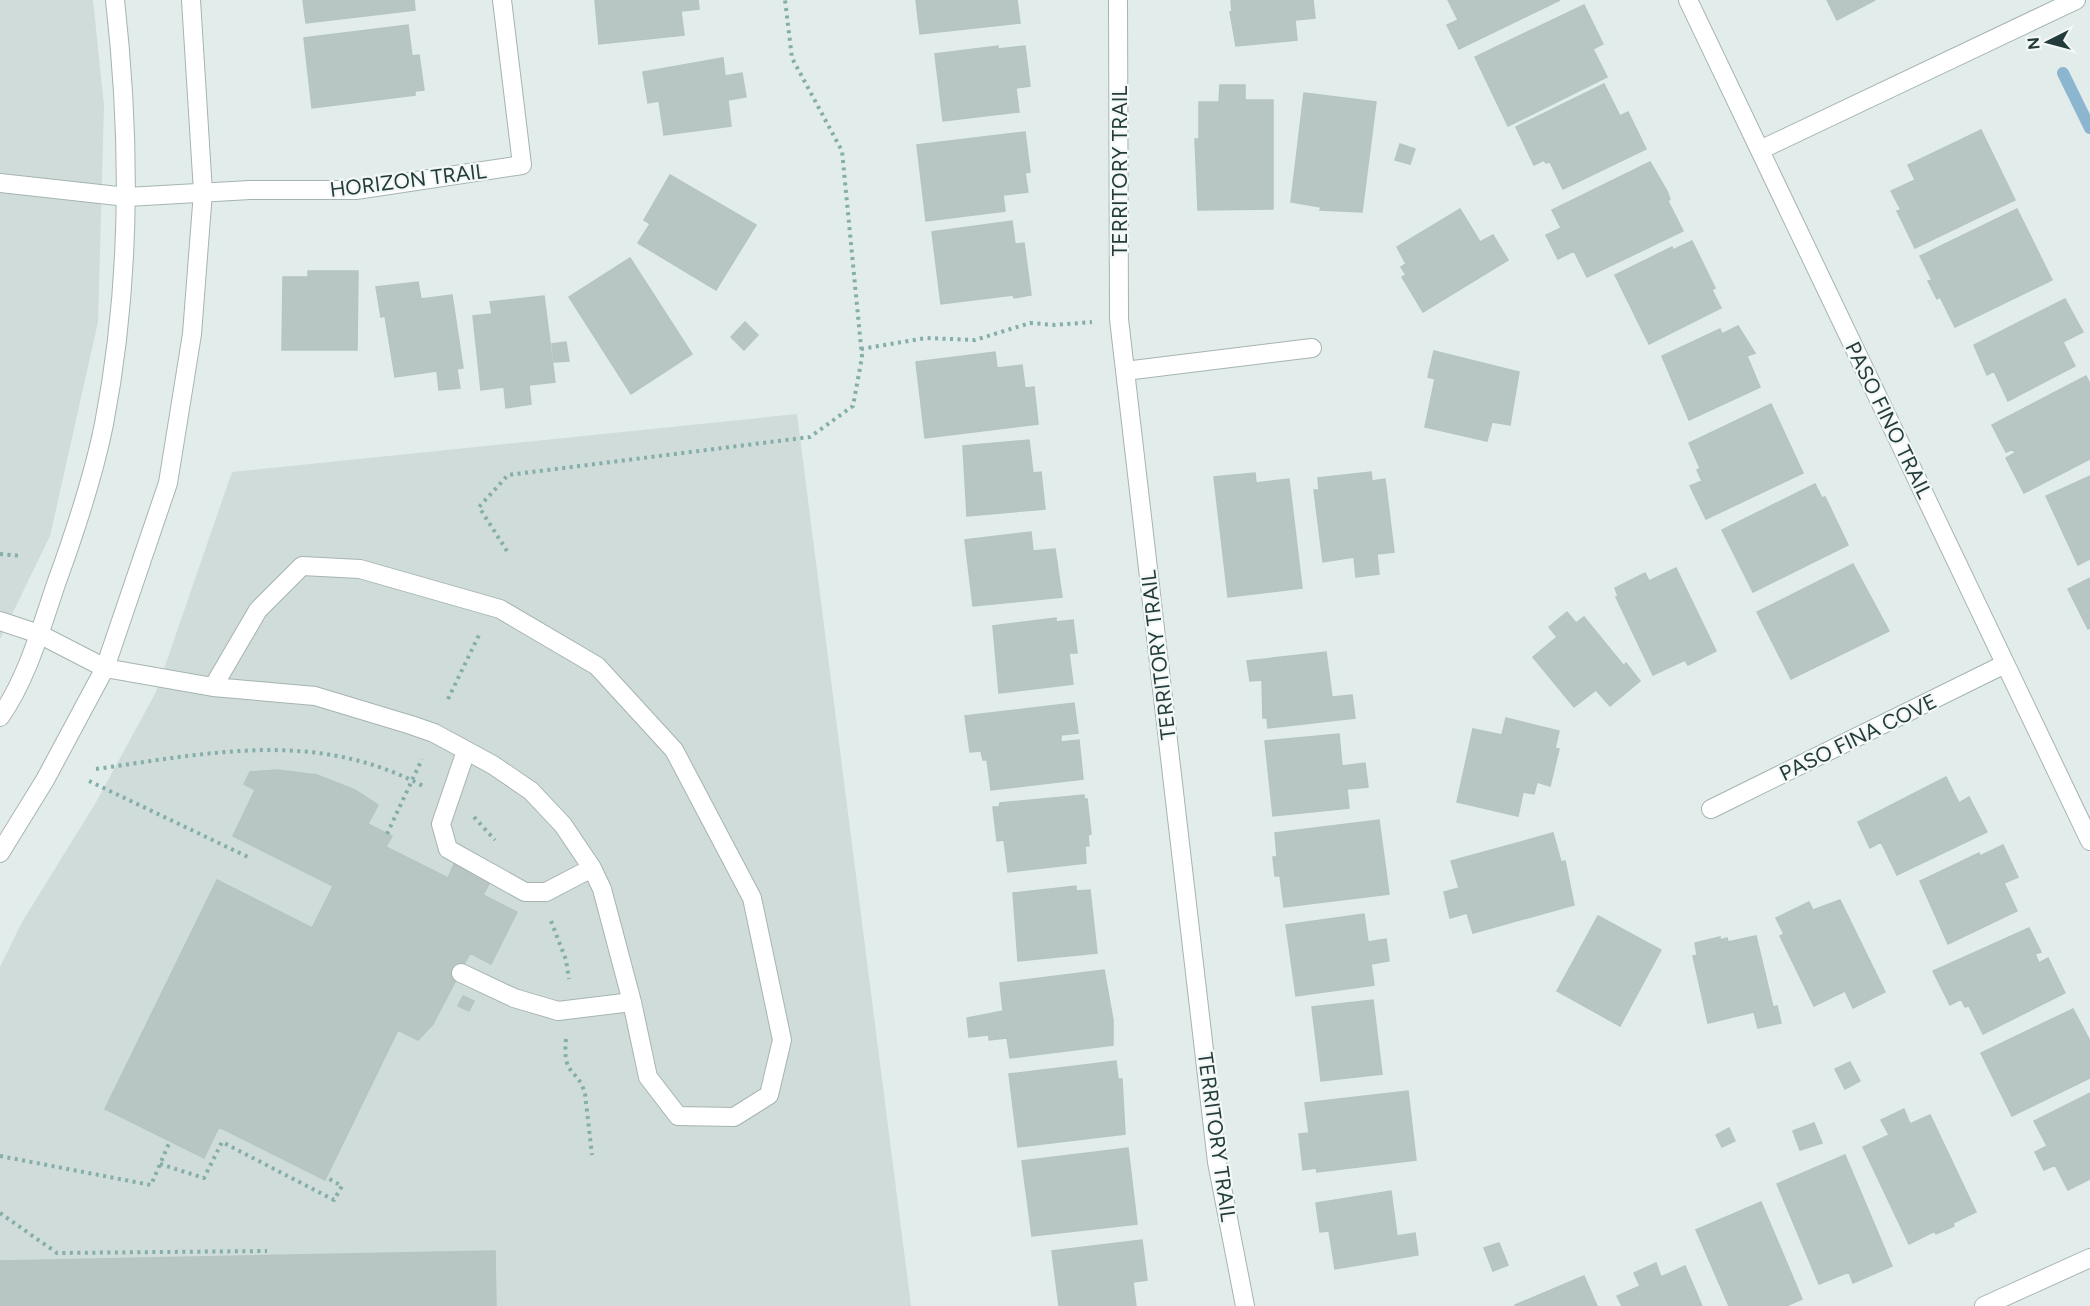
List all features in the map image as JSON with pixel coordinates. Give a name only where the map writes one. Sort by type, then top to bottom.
[{"type":"street","points":[[0,717],[39,634],[82,511],[104,424],[122,308],[127,197],[122,60],[115,0]]},
{"type":"street","points":[[0,852],[45,780],[105,668],[168,483],[192,334],[203,192],[191,0]]},
{"type":"street","name":"HORIZON TRAIL","points":[[0,183],[127,197],[203,192],[356,190],[522,165],[502,0]]},
{"type":"street","name":"TERRITORY TRAIL","points":[[1118,0],[1119,319],[1216,1150],[1245,1306]]},
{"type":"street","name":"PASO FINO TRAIL","points":[[1688,0],[2090,841]]},
{"type":"street","points":[[1760,150],[2076,0]]},
{"type":"street","points":[[1125,371],[1312,348]]},
{"type":"street","points":[[0,621],[39,634],[105,668],[213,687],[315,696],[434,733],[531,791],[563,825],[592,868],[602,889],[633,1002],[648,1077],[678,1116],[734,1117],[769,1095],[782,1040],[752,898],[674,750],[597,666],[500,609],[360,569],[302,566],[258,610],[213,687]]},
{"type":"street","name":"PASO FINA COVE","points":[[1711,809],[2005,664]]},
{"type":"street","points":[[466,751],[441,824],[448,849],[525,892],[546,892],[592,868]]},
{"type":"street","points":[[461,973],[514,998],[558,1011],[633,1002]]},
{"type":"street","points":[[1984,1306],[2090,1258]]},
{"type":"path","points":[[507,551],[479,507],[508,475],[810,437],[853,406],[861,349],[842,150],[792,58],[785,0]]},
{"type":"path","points":[[861,349],[926,338],[975,340],[1030,322],[1055,325],[1119,319]]},
{"type":"path","points":[[0,554],[22,556]]},
{"type":"path","points":[[448,699],[479,634]]},
{"type":"path","points":[[96,769],[259,748],[345,756],[388,768],[427,788]]},
{"type":"path","points":[[387,834],[424,755]]},
{"type":"path","points":[[89,781],[248,857]]},
{"type":"path","points":[[550,919],[566,960],[570,983]]},
{"type":"path","points":[[566,1036],[566,1065],[582,1085],[592,1155]]},
{"type":"path","points":[[0,1156],[151,1185],[170,1140]]},
{"type":"path","points":[[160,1164],[204,1178],[222,1142],[334,1200],[342,1186],[326,1177]]},
{"type":"path","points":[[0,1213],[57,1252],[267,1251]]},
{"type":"shaded area","points":[[0,0],[93,0],[104,106],[98,322],[50,536],[0,639]]},
{"type":"shaded area","points":[[797,414],[911,1306],[0,1306],[0,967],[22,922],[95,804],[156,692],[232,472]]},
{"type":"building","points":[[303,0],[414,0],[415,10],[306,23]]},
{"type":"building","points":[[595,0],[698,0],[699,9],[681,11],[684,35],[599,44]]},
{"type":"building","points":[[916,0],[1017,0],[1020,23],[920,34]]},
{"type":"building","points":[[1231,0],[1313,0],[1315,18],[1295,20],[1297,40],[1236,46],[1230,12],[1232,12]]},
{"type":"building","points":[[1448,0],[1560,0],[1459,49],[1447,25],[1458,20]]},
{"type":"building","points":[[1827,0],[1875,0],[1837,20]]},
{"type":"building","points":[[1584,5],[1603,44],[1593,49],[1607,77],[1508,126],[1475,57]]},
{"type":"building","points":[[408,25],[412,56],[419,55],[424,90],[415,91],[415,95],[312,108],[304,38]]},
{"type":"building","points":[[998,46],[998,49],[1025,46],[1030,86],[1016,88],[1019,112],[943,121],[935,54]]},
{"type":"building","points":[[723,58],[725,76],[742,73],[746,97],[728,100],[731,126],[664,135],[659,101],[648,103],[643,72]]},
{"type":"building","points":[[1604,84],[1620,116],[1628,112],[1646,149],[1563,189],[1550,162],[1546,163],[1544,160],[1534,165],[1516,127]]},
{"type":"building","points":[[1220,85],[1245,85],[1245,100],[1273,100],[1273,209],[1198,210],[1195,139],[1199,139],[1199,102],[1219,102]]},
{"type":"building","points":[[1304,93],[1376,102],[1362,212],[1320,210],[1321,207],[1291,202]]},
{"type":"building","points":[[1981,130],[2015,200],[1915,248],[1897,211],[1901,210],[1891,191],[1915,180],[1908,165]]},
{"type":"building","points":[[1025,132],[1030,172],[1025,173],[1028,192],[1003,195],[1005,211],[926,221],[917,145]]},
{"type":"building","points":[[1400,144],[1415,149],[1410,164],[1395,160]]},
{"type":"building","points":[[1650,162],[1667,191],[1670,199],[1668,201],[1683,231],[1587,277],[1574,251],[1558,259],[1546,235],[1561,228],[1552,210]]},
{"type":"building","points":[[670,175],[756,225],[716,290],[638,243],[650,224],[644,220]]},
{"type":"building","points":[[1460,209],[1480,242],[1493,235],[1508,260],[1423,312],[1402,277],[1406,275],[1401,267],[1406,264],[1397,247]]},
{"type":"building","points":[[2017,209],[2052,280],[1955,327],[1940,297],[1937,299],[1928,281],[1932,280],[1920,256]]},
{"type":"building","points":[[1012,221],[1015,244],[1024,243],[1031,295],[941,304],[932,232]]},
{"type":"building","points":[[1692,241],[1715,288],[1712,290],[1721,308],[1649,344],[1615,275],[1672,247],[1673,250]]},
{"type":"building","points":[[630,258],[692,354],[631,394],[569,297]]},
{"type":"building","points":[[308,271],[358,271],[357,350],[282,350],[283,277],[308,277]]},
{"type":"building","points":[[418,282],[421,299],[452,295],[463,368],[457,369],[460,388],[439,390],[437,371],[395,377],[385,316],[381,317],[376,287]]},
{"type":"building","points":[[544,296],[555,382],[529,385],[531,404],[506,408],[504,387],[481,390],[473,316],[492,314],[490,302]]},
{"type":"building","points":[[2065,299],[2083,332],[2063,342],[2075,366],[2008,401],[1994,371],[1987,375],[1974,345]]},
{"type":"building","points":[[745,322],[758,335],[744,350],[731,337]]},
{"type":"building","points":[[1738,326],[1755,353],[1747,356],[1760,387],[1689,420],[1662,356],[1720,329],[1722,334]]},
{"type":"building","points":[[566,342],[569,361],[554,362],[552,344]]},
{"type":"building","points":[[1434,351],[1519,372],[1510,425],[1492,422],[1487,441],[1425,427],[1435,379],[1428,377]]},
{"type":"building","points":[[995,352],[997,368],[1022,365],[1025,388],[1034,387],[1038,424],[925,438],[916,362]]},
{"type":"building","points":[[2086,376],[2090,384],[2090,459],[2024,493],[2006,458],[2015,453],[2013,449],[2006,452],[1992,425]]},
{"type":"building","points":[[1771,404],[1803,473],[1706,519],[1690,486],[1702,481],[1697,470],[1700,468],[1689,443]]},
{"type":"building","points":[[1029,440],[1033,473],[1041,472],[1045,509],[967,516],[963,446]]},
{"type":"building","points":[[1371,472],[1372,481],[1385,479],[1394,552],[1377,554],[1379,574],[1356,577],[1354,557],[1323,562],[1314,490],[1319,490],[1318,478]]},
{"type":"building","points":[[1255,473],[1256,483],[1289,479],[1302,588],[1228,597],[1214,477]]},
{"type":"building","points":[[2090,476],[2090,559],[2078,565],[2046,496]]},
{"type":"building","points":[[1815,484],[1822,498],[1825,497],[1848,545],[1753,592],[1722,530]]},
{"type":"building","points":[[1031,532],[1033,551],[1055,549],[1062,597],[973,606],[965,540]]},
{"type":"building","points":[[1853,564],[1889,631],[1791,679],[1757,612]]},
{"type":"building","points":[[1676,568],[1716,651],[1688,665],[1685,660],[1653,675],[1616,597],[1618,596],[1615,588],[1645,573],[1649,581]]},
{"type":"building","points":[[2090,578],[2090,628],[2088,629],[2068,589]]},
{"type":"building","points":[[1567,612],[1576,623],[1584,617],[1624,666],[1626,663],[1640,681],[1610,706],[1596,690],[1574,707],[1533,657],[1557,637],[1549,627]]},
{"type":"building","points":[[1056,618],[1056,622],[1073,620],[1077,653],[1069,653],[1073,684],[999,693],[993,626]]},
{"type":"building","points":[[1326,652],[1332,697],[1352,695],[1355,718],[1268,728],[1267,718],[1263,718],[1262,680],[1250,681],[1247,661]]},
{"type":"building","points":[[1074,703],[1078,733],[1061,735],[1061,742],[1079,740],[1083,779],[991,790],[987,760],[983,760],[981,751],[970,752],[965,716]]},
{"type":"building","points":[[1506,718],[1559,731],[1555,748],[1559,749],[1550,786],[1537,782],[1534,794],[1523,792],[1518,816],[1457,802],[1473,729],[1502,735]]},
{"type":"building","points":[[1339,734],[1342,766],[1365,763],[1368,787],[1347,789],[1349,808],[1273,816],[1265,741]]},
{"type":"building","points":[[277,770],[317,775],[355,790],[378,805],[368,824],[392,836],[386,847],[448,878],[455,862],[491,880],[483,895],[517,912],[491,964],[470,953],[433,1024],[418,1040],[398,1030],[325,1180],[219,1127],[204,1158],[105,1109],[217,880],[312,928],[333,886],[233,836],[255,790],[244,784],[250,772]]},
{"type":"building","points":[[1946,777],[1959,803],[1969,797],[1987,832],[1897,875],[1881,842],[1870,848],[1858,822]]},
{"type":"building","points":[[1084,795],[1084,799],[1087,799],[1091,834],[1088,835],[1089,846],[1085,846],[1086,863],[1008,872],[1004,840],[997,841],[993,807],[999,807],[1000,803]]},
{"type":"building","points":[[1379,820],[1389,894],[1284,907],[1280,876],[1275,876],[1273,857],[1277,857],[1275,833]]},
{"type":"building","points":[[1553,833],[1561,862],[1565,861],[1574,905],[1473,933],[1467,913],[1450,918],[1444,892],[1459,888],[1451,861]]},
{"type":"building","points":[[2003,845],[2018,877],[2004,883],[2017,911],[1948,944],[1920,881],[1979,853],[1980,856]]},
{"type":"building","points":[[1076,886],[1076,891],[1090,890],[1097,953],[1018,961],[1013,893]]},
{"type":"building","points":[[1840,900],[1885,992],[1853,1008],[1845,991],[1814,1006],[1780,936],[1784,934],[1776,918],[1809,902],[1813,910]]},
{"type":"building","points":[[1364,914],[1368,942],[1386,939],[1389,961],[1371,964],[1374,985],[1296,996],[1286,925]]},
{"type":"building","points":[[1598,916],[1661,950],[1620,1026],[1557,991]]},
{"type":"building","points":[[2029,928],[2041,952],[2035,954],[2039,963],[2048,958],[2065,993],[1983,1034],[1969,1006],[1965,1007],[1961,999],[1950,1005],[1933,971]]},
{"type":"building","points":[[1756,936],[1773,1007],[1777,1006],[1781,1023],[1758,1028],[1754,1012],[1708,1023],[1693,956],[1697,955],[1695,943],[1720,937],[1720,940],[1727,938],[1728,942]]},
{"type":"building","points":[[1104,970],[1113,1020],[1113,1045],[1010,1058],[1007,1038],[989,1040],[989,1035],[969,1037],[967,1018],[1003,1011],[1000,983]]},
{"type":"building","points":[[463,996],[474,1001],[469,1011],[458,1006]]},
{"type":"building","points":[[1373,1000],[1382,1074],[1321,1081],[1312,1007]]},
{"type":"building","points":[[2073,1009],[2090,1041],[2090,1078],[2012,1116],[1981,1053]]},
{"type":"building","points":[[1116,1061],[1118,1079],[1122,1079],[1125,1134],[1018,1147],[1009,1074]]},
{"type":"building","points":[[1850,1062],[1860,1081],[1845,1089],[1835,1069]]},
{"type":"building","points":[[1408,1091],[1416,1160],[1317,1172],[1316,1168],[1303,1170],[1299,1134],[1309,1133],[1305,1103]]},
{"type":"building","points":[[2090,1093],[2090,1179],[2068,1190],[2055,1165],[2044,1170],[2035,1152],[2047,1146],[2034,1121]]},
{"type":"building","points":[[1904,1109],[1910,1124],[1930,1115],[1976,1212],[1953,1223],[1954,1226],[1936,1234],[1935,1231],[1909,1244],[1863,1147],[1889,1135],[1881,1120]]},
{"type":"building","points":[[1814,1123],[1822,1143],[1800,1150],[1793,1131]]},
{"type":"building","points":[[1729,1128],[1735,1141],[1722,1147],[1716,1135]]},
{"type":"building","points":[[1128,1148],[1137,1224],[1032,1236],[1022,1161]]},
{"type":"building","points":[[1845,1155],[1892,1266],[1853,1283],[1849,1272],[1819,1284],[1777,1184]]},
{"type":"building","points":[[1391,1191],[1397,1236],[1415,1233],[1418,1255],[1335,1269],[1329,1231],[1320,1232],[1316,1203]]},
{"type":"building","points":[[1761,1202],[1802,1299],[1786,1306],[1729,1306],[1696,1230]]},
{"type":"building","points":[[1142,1240],[1147,1280],[1133,1282],[1136,1306],[1059,1306],[1052,1251]]},
{"type":"building","points":[[1499,1243],[1508,1265],[1493,1271],[1484,1248]]},
{"type":"building","points":[[495,1251],[496,1306],[0,1306],[0,1261]]},
{"type":"building","points":[[1656,1263],[1661,1277],[1685,1266],[1702,1306],[1622,1306],[1617,1296],[1640,1286],[1634,1273]]},
{"type":"building","points":[[1584,1276],[1597,1306],[1515,1306],[1515,1305]]},
{"type":"waterway","points":[[2063,73],[2090,128]]}]
